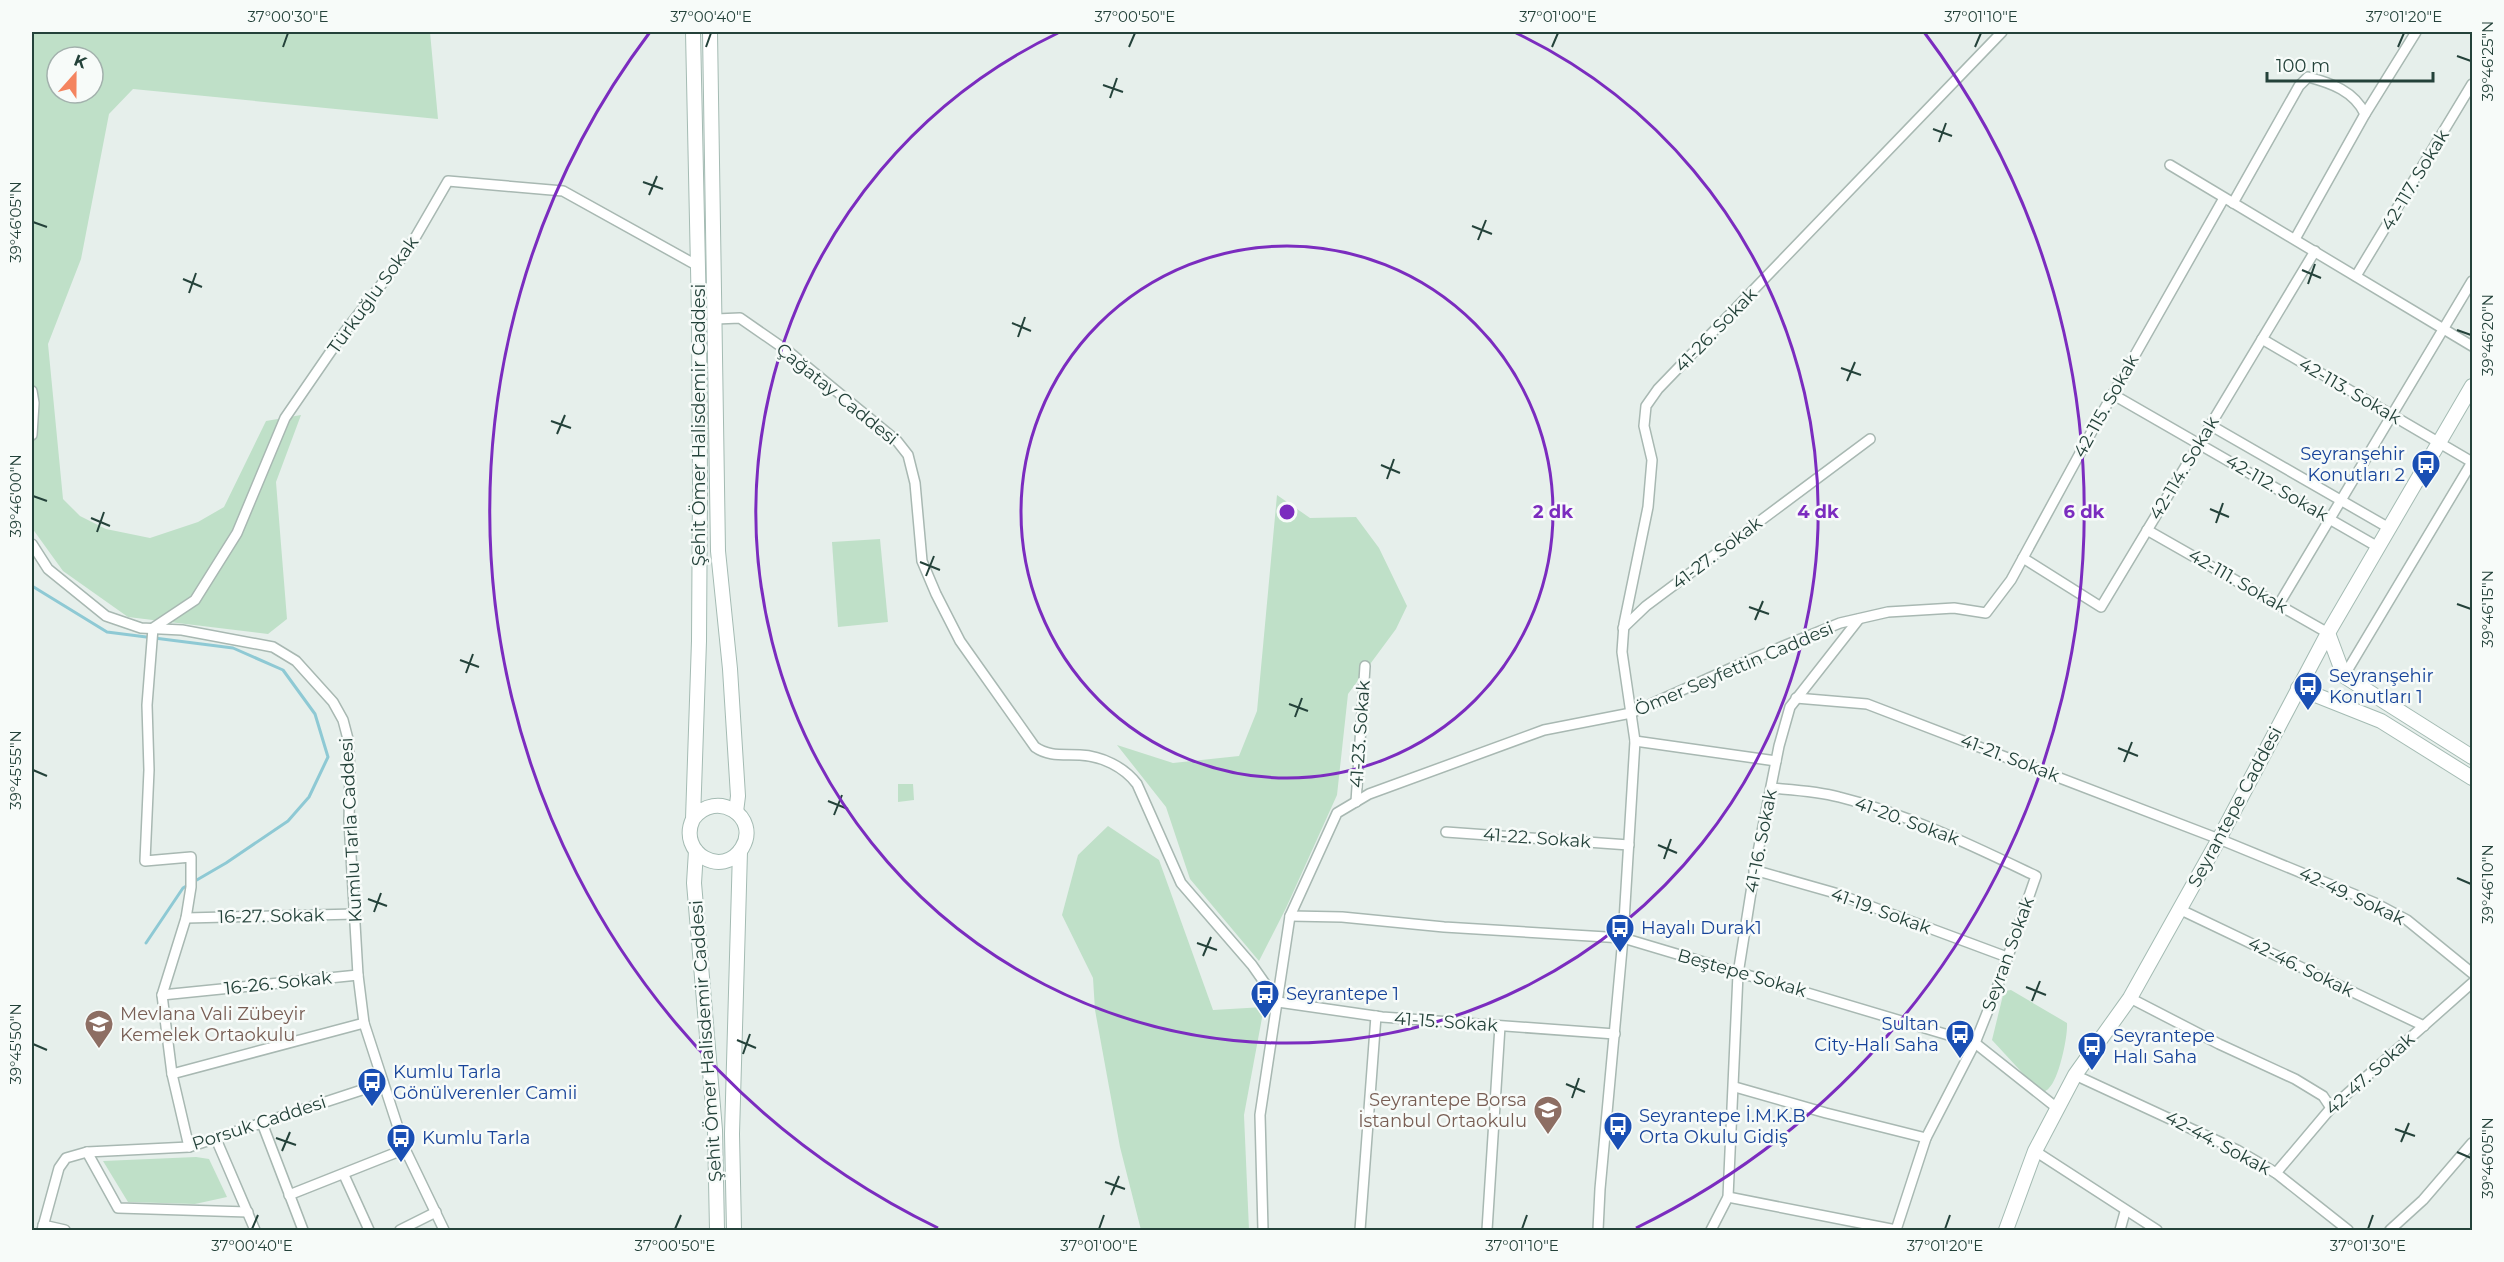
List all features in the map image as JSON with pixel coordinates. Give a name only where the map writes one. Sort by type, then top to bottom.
[{"type":"main road","name":"Şehit Ömer Halisdemir Caddesi","points":[[693,32],[698,266],[699,641],[693,819]]},
{"type":"main road","name":"Şehit Ömer Halisdemir Caddesi","points":[[710,32],[718,551],[730,679],[738,796],[736,812]]},
{"type":"main road","name":"Seyrantepe Caddesi","points":[[2006,1230],[2035,1151],[2075,1075],[2130,998],[2219,838],[2328,633],[2472,386]]},
{"type":"main road","points":[[2328,633],[2344,676],[2472,757]]},
{"type":"main road","points":[[2298,688],[2381,721],[2472,778]]},
{"type":"main road","points":[[712,806],[722,806],[736,812],[746,830],[740,851],[728,860],[718,862],[705,859],[696,851],[689,835],[693,819],[703,809],[712,806]]},
{"type":"main road","name":"Şehit Ömer Halisdemir Caddesi","points":[[696,851],[696,904],[714,1119],[717,1230]]},
{"type":"main road","name":"Şehit Ömer Halisdemir Caddesi","points":[[734,1230],[732,1134],[740,851]]},
{"type":"street","name":"41-26. Sokak","points":[[1598,1230],[1623,938],[1635,741],[1622,652],[1623,628],[1648,507],[1652,460],[1644,426],[1646,406],[1658,390],[2002,32]]},
{"type":"street","points":[[2295,239],[2364,114],[2416,32]]},
{"type":"street","points":[[2233,203],[2298,86],[2308,77],[2334,85],[2348,93],[2360,104],[2364,114]]},
{"type":"street","name":"42-117. Sokak","points":[[2356,276],[2471,89]]},
{"type":"street","points":[[2170,165],[2472,346]]},
{"type":"street","name":"Türkuğlu Sokak","points":[[152,637],[195,600],[237,533],[285,418],[340,338],[408,250],[448,181],[563,191],[698,266]]},
{"type":"street","name":"42-115. Sokak","points":[[1986,613],[2011,580],[2112,394],[2224,198]]},
{"type":"street","name":"42-114. Sokak","points":[[2023,558],[2101,607],[2315,251]]},
{"type":"street","points":[[2279,604],[2445,330],[2472,281]]},
{"type":"street","name":"Çağatay Caddesi","points":[[716,319],[740,318],[789,352],[897,441],[908,455],[915,483],[922,561],[960,641],[1035,747],[1045,754],[1084,755],[1127,770],[1137,784],[1181,883],[1252,965],[1278,1002]]},
{"type":"street","name":"42-113. Sokak","points":[[2262,339],[2472,462]]},
{"type":"street","points":[[32,391],[34,403],[32,435]]},
{"type":"street","name":"42-112. Sokak","points":[[2112,394],[2378,547]]},
{"type":"street","name":"42-112. Sokak","points":[[2210,425],[2389,528]]},
{"type":"street","name":"41-27. Sokak","points":[[1623,628],[1646,606],[1870,439]]},
{"type":"street","points":[[2344,676],[2472,462]]},
{"type":"street","name":"42-111. Sokak","points":[[2147,530],[2328,633]]},
{"type":"street","name":"Kumlu Tarla Caddesi","points":[[32,544],[48,569],[106,616],[141,628],[152,637],[182,630],[273,647],[296,661],[333,702],[343,720],[348,739],[349,821],[358,975],[364,1023],[405,1149],[444,1230]]},
{"type":"street","name":"Ömer Seyfettin Caddesi","points":[[1263,1230],[1260,1115],[1290,916],[1337,813],[1369,794],[1544,730],[1631,713],[1840,623],[1888,612],[1954,608],[1986,613]]},
{"type":"street","name":"41-16. Sokak","points":[[1711,1230],[1728,1197],[1735,1087],[1738,974],[1754,870],[1776,761],[1790,707],[1860,618]]},
{"type":"street","points":[[152,637],[147,705],[149,770],[145,861],[190,857],[191,887],[186,918],[162,995],[172,1074],[189,1148]]},
{"type":"street","name":"41-23. Sokak","points":[[1356,802],[1365,666]]},
{"type":"street","name":"41-21. Sokak","points":[[1796,698],[1867,704],[2219,838]]},
{"type":"street","points":[[1635,741],[1776,761]]},
{"type":"street","name":"41-20. Sokak","points":[[1771,788],[1838,796],[1883,810],[1960,840],[2036,876]]},
{"type":"street","name":"41-22. Sokak","points":[[1446,832],[1629,845]]},
{"type":"street","name":"42-49. Sokak","points":[[2219,838],[2383,907],[2407,920],[2472,973]]},
{"type":"street","name":"41-19. Sokak","points":[[1754,870],[1835,893],[2007,957]]},
{"type":"street","name":"Seyran Sokak","points":[[1896,1230],[1926,1138],[1975,1043],[2036,876]]},
{"type":"street","name":"42-46. Sokak","points":[[2179,909],[2424,1026]]},
{"type":"street","name":"16-27. Sokak","points":[[186,918],[355,914]]},
{"type":"street","name":"Beştepe Sokak","points":[[1290,916],[1342,917],[1444,927],[1623,938],[1738,974],[1839,1000],[1975,1043]]},
{"type":"street","name":"16-26. Sokak","points":[[162,995],[358,975]]},
{"type":"street","name":"42-47. Sokak","points":[[2276,1173],[2331,1108],[2472,983]]},
{"type":"street","points":[[2130,998],[2219,1044],[2295,1079],[2324,1096],[2331,1108]]},
{"type":"street","name":"41-15. Sokak","points":[[1278,1002],[1376,1016],[1615,1034]]},
{"type":"street","points":[[1360,1230],[1376,1016]]},
{"type":"street","points":[[172,1074],[364,1023]]},
{"type":"street","points":[[1487,1230],[1500,1026]]},
{"type":"street","points":[[1975,1043],[2057,1108]]},
{"type":"street","name":"42-44. Sokak","points":[[2075,1075],[2238,1149],[2276,1173],[2348,1230]]},
{"type":"street","name":"Porsuk Caddesi","points":[[43,1228],[59,1168],[66,1158],[87,1152],[189,1148],[383,1083]]},
{"type":"street","points":[[1735,1087],[1926,1138]]},
{"type":"street","points":[[262,1123],[303,1230]]},
{"type":"street","points":[[216,1138],[255,1230]]},
{"type":"street","points":[[2390,1230],[2423,1200],[2472,1143]]},
{"type":"street","points":[[289,1195],[405,1149]]},
{"type":"street","points":[[2035,1151],[2125,1212],[2157,1230]]},
{"type":"street","points":[[87,1152],[118,1208],[248,1212]]},
{"type":"street","points":[[344,1175],[369,1230]]},
{"type":"street","points":[[1728,1197],[1896,1230]]},
{"type":"street","points":[[400,1230],[436,1212]]},
{"type":"street","points":[[2120,1230],[2125,1212]]},
{"type":"street","points":[[43,1228],[65,1230]]},
{"type":"green space","points":[[32,32],[430,32],[438,119],[133,89],[109,114],[81,259],[48,344],[63,499],[80,516],[106,529],[150,538],[198,522],[224,507],[266,421],[301,415],[276,482],[287,619],[268,634],[128,617],[63,571],[32,528]]},
{"type":"green space","points":[[1277,495],[1310,518],[1356,517],[1379,548],[1407,606],[1396,629],[1348,694],[1337,795],[1286,908],[1259,961],[1190,879],[1166,807],[1117,745],[1173,763],[1239,756],[1257,711]]},
{"type":"green space","points":[[880,539],[888,622],[838,627],[832,542]]},
{"type":"green space","points":[[898,784],[913,784],[914,800],[898,802]]},
{"type":"green space","points":[[1108,826],[1159,860],[1213,1010],[1264,1007],[1244,1115],[1249,1230],[1141,1230],[1120,1147],[1095,1010],[1093,978],[1062,915],[1078,855]]},
{"type":"green space","points":[[2011,990],[2067,1023],[2064,1047],[2056,1076],[2048,1089],[2041,1093],[1992,1040],[2004,991]]},
{"type":"green space","points":[[196,1157],[209,1159],[227,1197],[195,1204],[128,1202],[103,1161]]},
{"type":"waterway","points":[[32,586],[107,632],[233,648],[283,670],[315,714],[328,757],[309,797],[288,821],[226,863],[183,888],[146,943]]},
{"type":"place","name":"Seyranşehir Konutları 2","points":[[2426,490]]},
{"type":"place","name":"Seyranşehir Konutları 1","points":[[2308,712]]},
{"type":"place","name":"Hayalı Durak1","points":[[1620,954]]},
{"type":"place","name":"Seyrantepe 1","points":[[1265,1020]]},
{"type":"place","name":"Mevlana Vali Zübeyir Kemelek Ortaokulu","points":[[99,1050]]},
{"type":"place","name":"Sultan City-Halı Saha","points":[[1960,1060]]},
{"type":"place","name":"Seyrantepe Halı Saha","points":[[2092,1072]]},
{"type":"place","name":"Kumlu Tarla Gönülverenler Camii","points":[[372,1108]]},
{"type":"place","name":"Seyrantepe Borsa İstanbul Ortaokulu","points":[[1548,1136]]},
{"type":"place","name":"Seyrantepe İ.M.K.B Orta Okulu Gidiş","points":[[1618,1152]]},
{"type":"place","name":"Kumlu Tarla","points":[[401,1164]]}]
